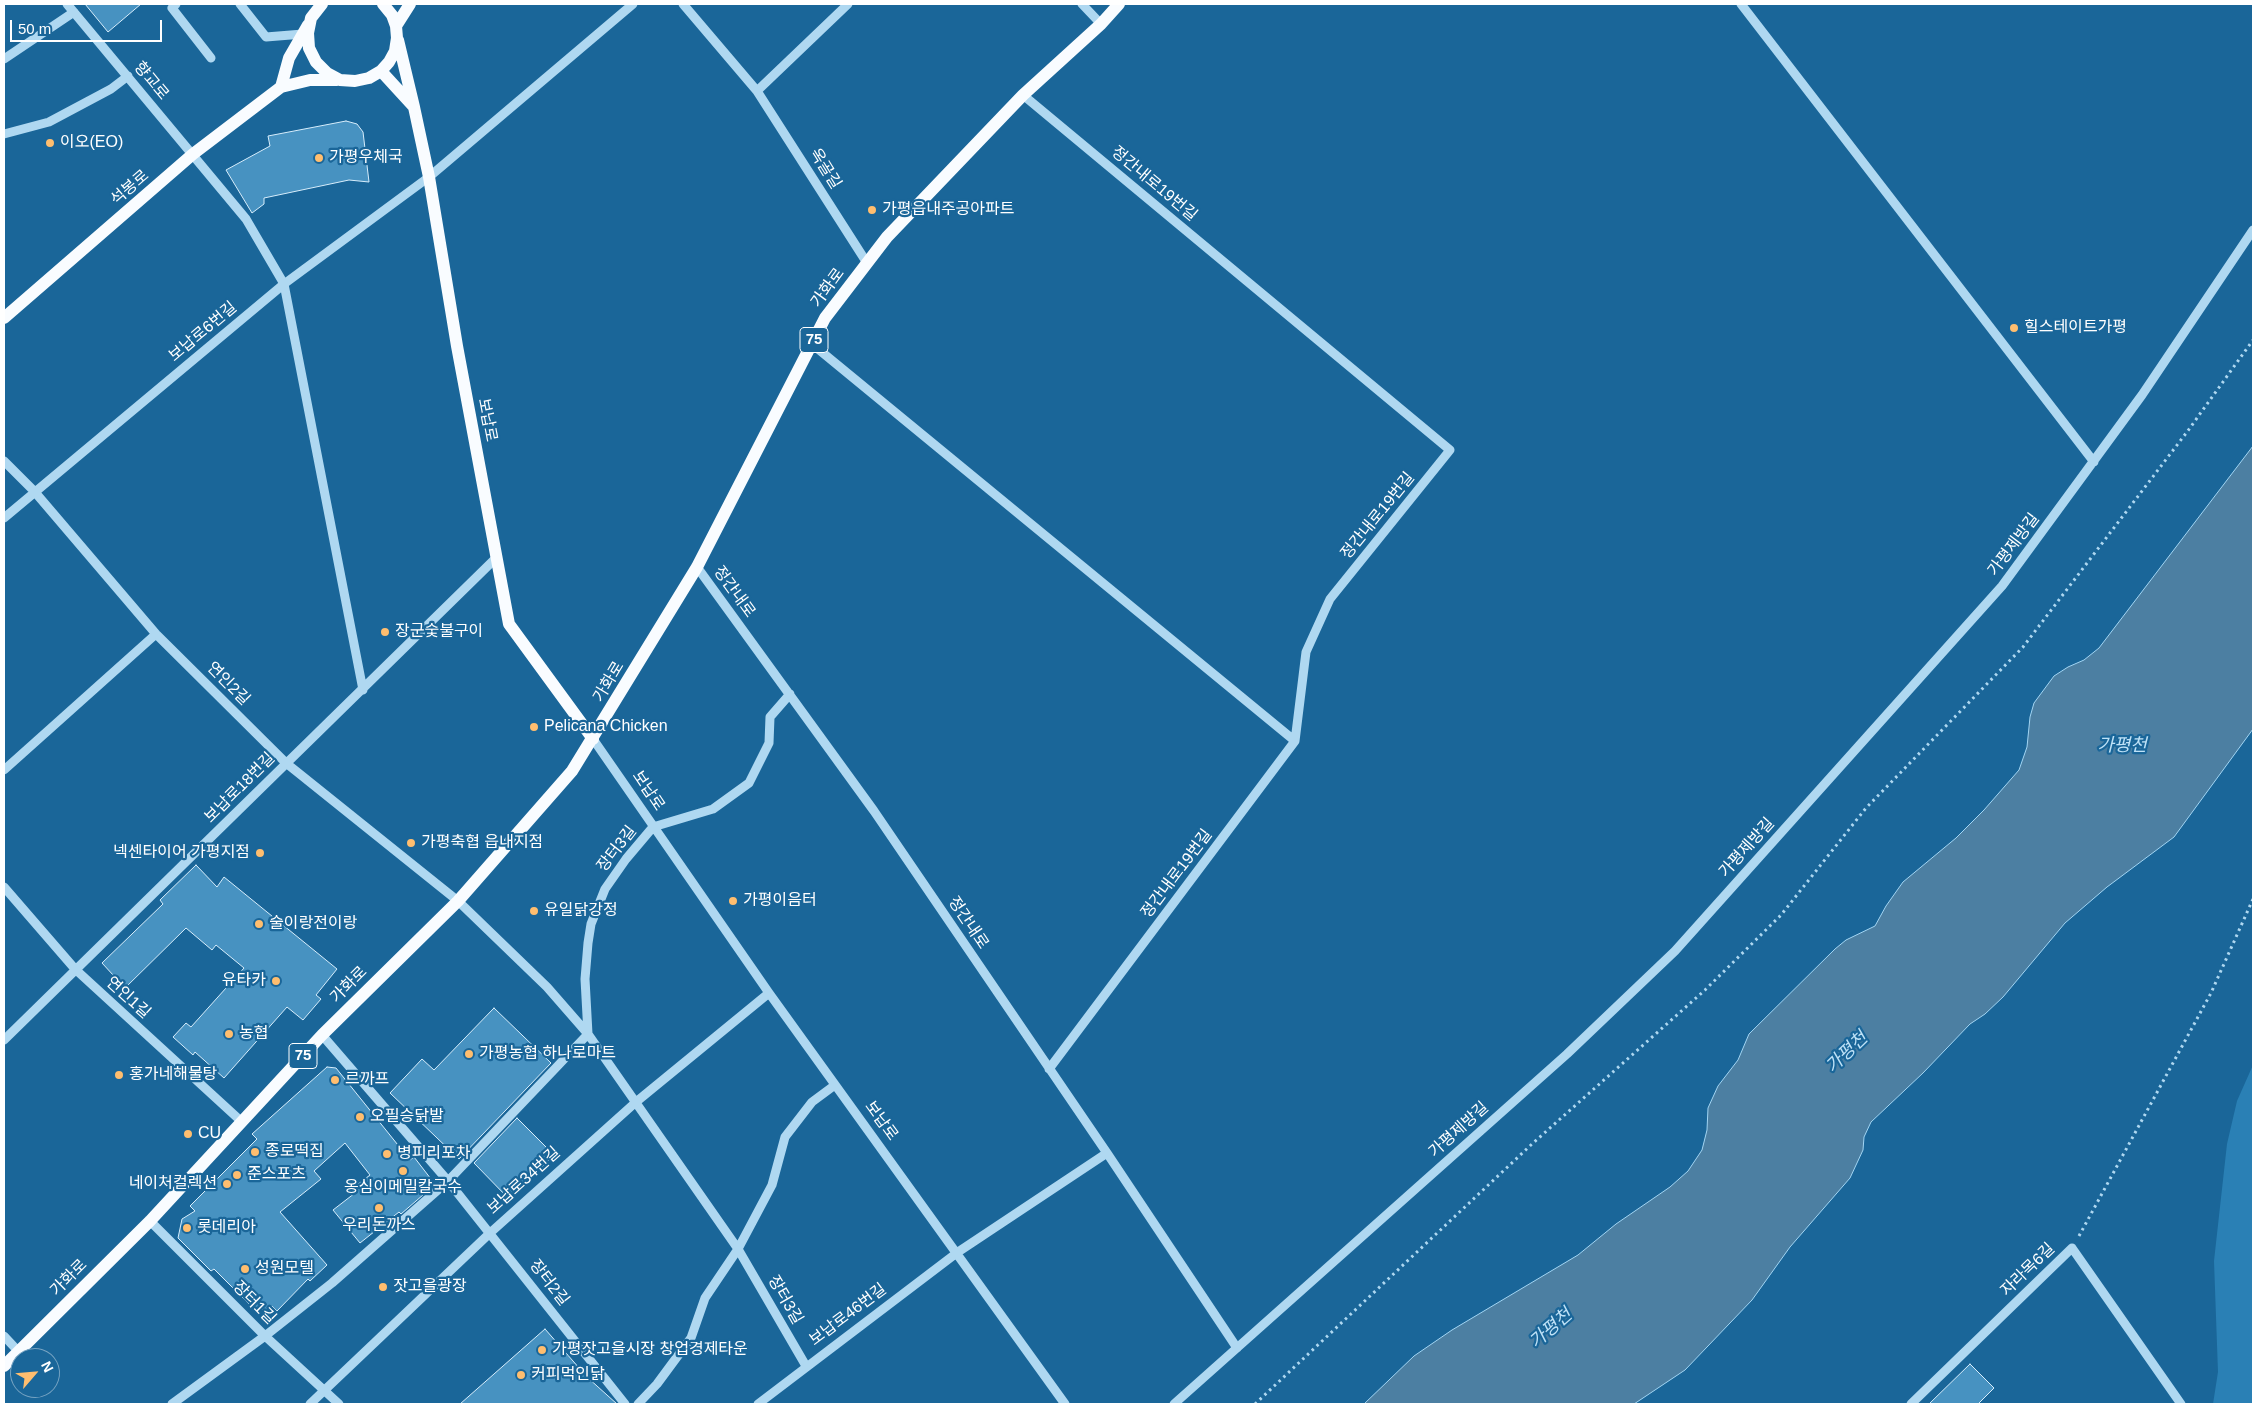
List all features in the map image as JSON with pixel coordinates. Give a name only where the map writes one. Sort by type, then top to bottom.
[{"type":"main road","points":[[322,4],[311,18],[289,58],[281,87],[310,80],[354,81],[369,78],[380,72],[390,62],[395,51],[397,32],[410,4]]},
{"type":"main road","name":"보납로","points":[[383,4],[392,15],[397,32],[429,177],[457,346],[509,624],[593,739]]},
{"type":"main road","name":"가화로","points":[[21,1348],[150,1221],[322,1035],[458,901],[572,771],[697,567],[770,421],[825,318],[887,236],[1024,96],[1101,24],[1119,4]]},
{"type":"main road","points":[[311,18],[308,33],[309,48],[321,68],[340,80]]},
{"type":"main road","points":[[380,72],[414,107]]},
{"type":"main road","name":"석봉로","points":[[4,318],[194,154],[281,87]]},
{"type":"street","name":"향교로","points":[[67,4],[194,154],[246,219],[284,284],[362,690]]},
{"type":"street","points":[[176,4],[172,8],[211,58]]},
{"type":"street","points":[[240,4],[266,37],[303,34]]},
{"type":"street","name":"보납로6번길","points":[[4,518],[284,284],[429,177],[633,4]]},
{"type":"street","name":"옥골길","points":[[683,4],[756,91],[867,263]]},
{"type":"street","points":[[756,91],[848,4]]},
{"type":"street","points":[[1082,4],[1101,24]]},
{"type":"street","points":[[1741,4],[2094,462]]},
{"type":"street","points":[[4,59],[74,12]]},
{"type":"street","points":[[4,134],[49,122],[111,89],[128,76]]},
{"type":"street","name":"정간내로19번길","points":[[1024,96],[1450,450],[1330,599],[1306,652],[1295,741],[1049,1069]]},
{"type":"street","name":"가평제방길","points":[[1174,1404],[1566,1054],[1674,951],[2002,586],[2142,395],[2253,230]]},
{"type":"street","points":[[812,344],[1295,741]]},
{"type":"street","name":"연인2길","points":[[4,461],[34,491],[156,634],[286,763],[458,901]]},
{"type":"street","name":"보납로18번길","points":[[4,1040],[497,557]]},
{"type":"street","name":"정간내로","points":[[697,567],[874,811],[1107,1153],[1237,1348]]},
{"type":"street","points":[[4,770],[156,634]]},
{"type":"street","name":"장터3길","points":[[588,1034],[585,979],[588,943],[591,924],[605,889],[626,859],[653,827],[713,809],[749,784],[769,743],[770,717],[790,694]]},
{"type":"street","name":"보납로","points":[[593,739],[835,1086],[958,1252],[1065,1404]]},
{"type":"street","name":"연인1길","points":[[4,887],[75,969],[242,1122]]},
{"type":"street","name":"장터3길","points":[[458,901],[547,987],[588,1034],[738,1249],[806,1366]]},
{"type":"street","name":"보납로34번길","points":[[310,1404],[325,1392],[490,1232],[636,1102],[769,993]]},
{"type":"street","points":[[172,1404],[265,1336],[332,1283],[448,1181],[588,1034]]},
{"type":"street","name":"장터2길","points":[[322,1035],[490,1232],[625,1404]]},
{"type":"street","points":[[638,1404],[657,1384],[691,1338],[705,1298],[738,1249],[772,1185],[785,1137],[812,1102],[835,1086]]},
{"type":"street","points":[[958,1252],[1107,1153]]},
{"type":"street","name":"장터1길","points":[[150,1221],[265,1336],[339,1404]]},
{"type":"street","name":"자라목6길","points":[[1911,1404],[2072,1248],[2181,1404]]},
{"type":"street","name":"보납로46번길","points":[[758,1404],[958,1252]]},
{"type":"street","points":[[4,1336],[15,1348]]},
{"type":"path","points":[[1255,1404],[1532,1144],[1705,990],[1781,915],[1866,808],[2023,647],[2187,432],[2253,340]]},
{"type":"path","points":[[2072,1248],[2211,993],[2253,899]]},
{"type":"shaded area","points":[[2253,1065],[2253,1404],[2213,1404],[2218,1372],[2214,1261],[2227,1144],[2237,1101]]},
{"type":"water","name":"가평천","points":[[2253,446],[2253,729],[2174,837],[2107,887],[2065,923],[2003,997],[1985,1014],[1970,1024],[1923,1073],[1871,1122],[1864,1137],[1863,1150],[1850,1178],[1790,1247],[1752,1300],[1685,1370],[1634,1404],[1364,1404],[1414,1356],[1452,1330],[1578,1255],[1616,1224],[1670,1187],[1688,1171],[1702,1150],[1707,1130],[1708,1108],[1718,1086],[1738,1060],[1749,1034],[1835,949],[1846,940],[1875,926],[1903,882],[1956,838],[1984,810],[2019,770],[2027,747],[2030,717],[2034,703],[2054,676],[2084,660],[2099,648]]},
{"type":"building","points":[[85,4],[141,4],[108,32]]},
{"type":"building","name":"가평우체국","points":[[346,121],[357,124],[363,132],[369,182],[349,180],[264,198],[264,204],[252,213],[226,170],[270,146],[268,136]]},
{"type":"building","points":[[196,865],[217,887],[224,877],[337,969],[316,995],[321,999],[303,1020],[287,1007],[224,1078],[195,1052],[193,1055],[173,1037],[186,1023],[191,1027],[244,968],[216,945],[212,950],[186,928],[125,988],[102,963],[163,904],[160,900]]},
{"type":"building","points":[[494,1008],[551,1063],[459,1159],[390,1093],[422,1059],[434,1070]]},
{"type":"building","points":[[327,1067],[336,1068],[410,1160],[414,1157],[431,1179],[431,1188],[401,1214],[399,1212],[360,1243],[333,1210],[355,1193],[352,1189],[370,1175],[345,1143],[314,1171],[321,1179],[280,1212],[327,1265],[310,1281],[308,1279],[277,1311],[272,1306],[266,1312],[260,1307],[256,1311],[214,1269],[211,1271],[178,1238],[182,1219],[195,1211],[190,1206],[257,1139],[252,1134]]},
{"type":"building","points":[[517,1118],[554,1155],[509,1199],[474,1163]]},
{"type":"building","name":"가평잣고을시장 창업경제타운","points":[[545,1329],[587,1377],[617,1404],[460,1404]]},
{"type":"building","points":[[1970,1364],[1994,1388],[1978,1404],[1929,1404]]},
{"type":"place","name":"이오(EO)","points":[[50,143]]},
{"type":"place","name":"가평우체국","points":[[319,158]]},
{"type":"place","name":"가평읍내주공아파트","points":[[872,210]]},
{"type":"place","name":"힐스테이트가평","points":[[2014,328]]},
{"type":"place","name":"장군숯불구이","points":[[385,632]]},
{"type":"place","name":"Pelicana Chicken","points":[[534,727]]},
{"type":"place","name":"가평축협 읍내지점","points":[[411,843]]},
{"type":"place","name":"넥센타이어 가평지점","points":[[260,853]]},
{"type":"place","name":"가평이음터","points":[[733,901]]},
{"type":"place","name":"유일닭강정","points":[[534,911]]},
{"type":"place","name":"술이랑전이랑","points":[[259,924]]},
{"type":"place","name":"유타카","points":[[276,981]]},
{"type":"place","name":"농협","points":[[229,1034]]},
{"type":"place","name":"가평농협 하나로마트","points":[[469,1054]]},
{"type":"place","name":"홍가네해물탕","points":[[119,1075]]},
{"type":"place","name":"르까프","points":[[335,1080]]},
{"type":"place","name":"오필승닭발","points":[[360,1117]]},
{"type":"place","name":"CU","points":[[188,1134]]},
{"type":"place","name":"종로떡집","points":[[255,1152]]},
{"type":"place","name":"병피리포차","points":[[387,1154]]},
{"type":"place","name":"옹심이메밀칼국수","points":[[403,1171]]},
{"type":"place","name":"준스포츠","points":[[237,1175]]},
{"type":"place","name":"네이처컬렉션","points":[[227,1184]]},
{"type":"place","name":"우리돈까스","points":[[379,1208]]},
{"type":"place","name":"롯데리아","points":[[187,1228]]},
{"type":"place","name":"성원모텔","points":[[245,1269]]},
{"type":"place","name":"잣고을광장","points":[[383,1287]]},
{"type":"place","name":"가평잣고을시장 창업경제타운","points":[[542,1350]]},
{"type":"place","name":"커피먹인닭","points":[[521,1375]]}]
